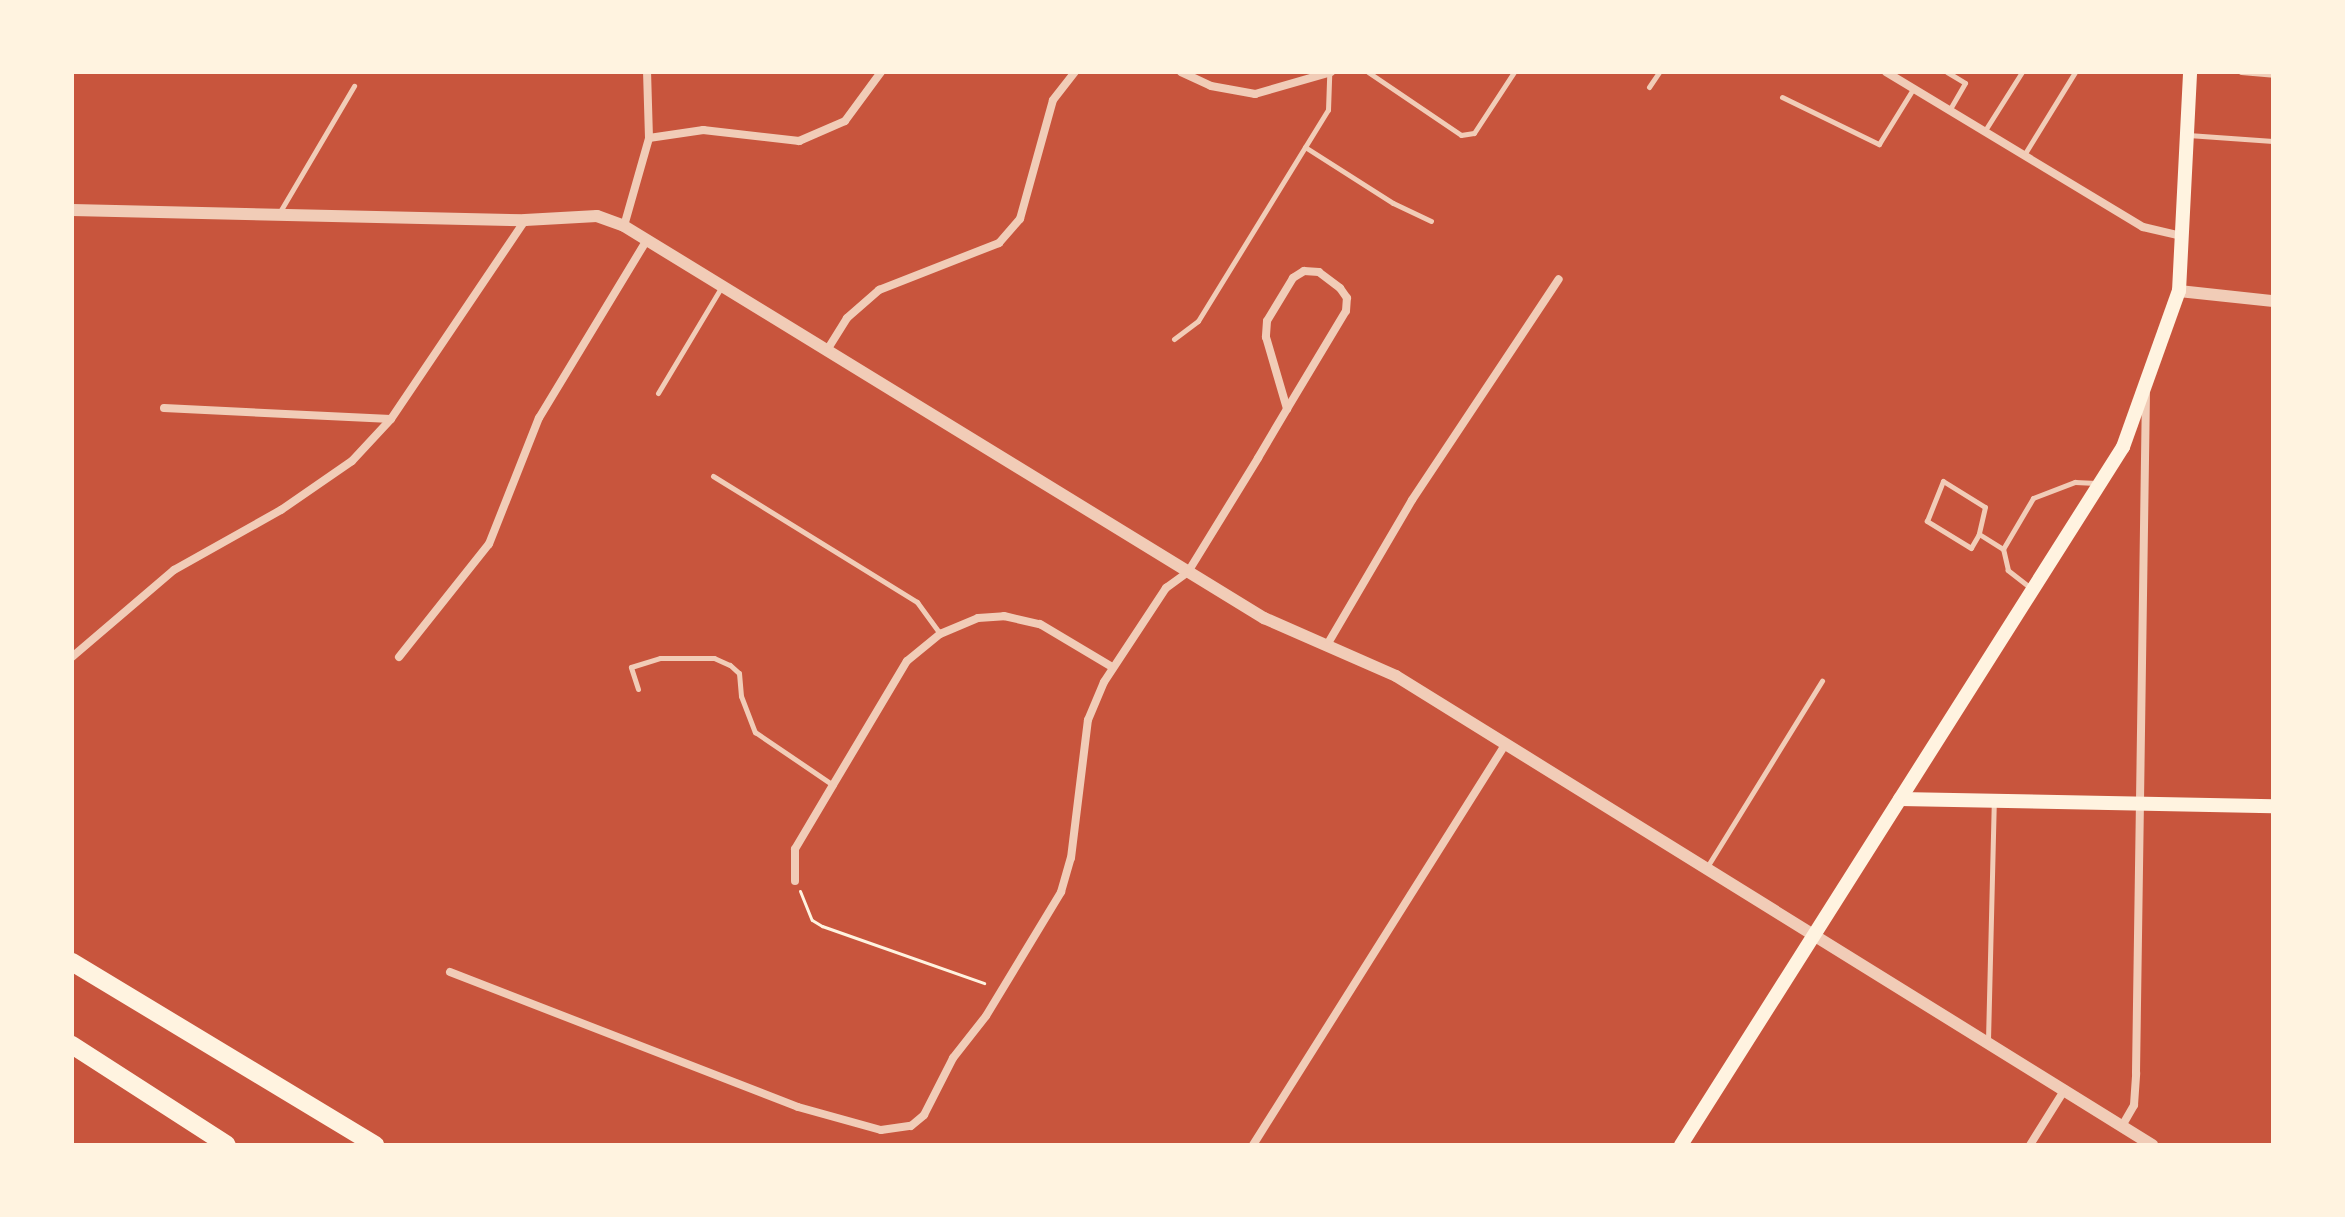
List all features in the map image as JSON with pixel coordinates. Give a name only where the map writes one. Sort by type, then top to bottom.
[{"type":"highway","points":[[72,962],[375,1145]]},
{"type":"highway","points":[[72,1045],[227,1145]]},
{"type":"main road","points":[[1681,1145],[2123,447],[2179,291],[2190,72]]},
{"type":"main road","points":[[1900,799],[2273,806]]},
{"type":"street","points":[[624,226],[649,138],[647,72]]},
{"type":"street","points":[[649,138],[703,130],[799,141],[845,121],[881,72]]},
{"type":"street","points":[[829,347],[847,318],[879,290],[999,243],[1020,219],[1053,100],[1075,72]]},
{"type":"street","points":[[1181,72],[1211,86],[1255,94],[1330,72]]},
{"type":"street","points":[[1886,72],[1898,75],[1913,89],[2143,227],[2181,236]]},
{"type":"street","points":[[72,210],[525,220],[597,216],[624,226],[829,347],[1264,618],[1396,676],[2152,1145]]},
{"type":"street","points":[[72,657],[204,550],[281,510],[352,461],[391,419],[525,220]]},
{"type":"street","points":[[399,657],[489,544],[539,418],[647,240]]},
{"type":"street","points":[[450,972],[798,1107],[881,1130],[911,1126],[924,1115],[953,1058],[986,1016],[1061,892],[1071,858],[1088,720],[1112,667],[1166,588],[1188,572],[1287,409],[1346,311],[1347,298],[1340,288],[1319,272],[1304,271],[1293,278],[1267,321],[1266,337],[1287,409]]},
{"type":"street","points":[[1327,645],[1412,500],[1559,279]]},
{"type":"street","points":[[2179,291],[2273,301]]},
{"type":"street","points":[[2122,1126],[2134,1105],[2144,804],[2146,385]]},
{"type":"street","points":[[164,408],[391,419]]},
{"type":"street","points":[[795,881],[795,849],[907,661],[940,634],[978,618],[1004,616],[1040,624],[1112,667]]},
{"type":"street","points":[[1253,1145],[1506,743]]},
{"type":"street","points":[[2030,1145],[2066,1089]]},
{"type":"lane","points":[[1174,339],[1198,321],[1328,110],[1330,72]]},
{"type":"lane","points":[[1368,72],[1461,135],[1474,133],[1514,72]]},
{"type":"lane","points":[[1649,87],[1659,72]]},
{"type":"lane","points":[[1947,72],[1965,83],[1949,110]]},
{"type":"lane","points":[[1984,132],[2022,72]]},
{"type":"lane","points":[[2023,155],[2075,72]]},
{"type":"lane","points":[[2241,72],[2273,75]]},
{"type":"lane","points":[[278,216],[354,86]]},
{"type":"lane","points":[[1782,97],[1879,144],[1913,89]]},
{"type":"lane","points":[[2187,135],[2273,141]]},
{"type":"lane","points":[[1305,147],[1381,196],[1431,221]]},
{"type":"lane","points":[[658,393],[723,286]]},
{"type":"lane","points":[[713,476],[917,602],[940,634]]},
{"type":"lane","points":[[1943,481],[1985,507],[1979,534],[1971,548],[1927,521],[1943,481]]},
{"type":"lane","points":[[2003,549],[2042,491],[2075,482],[2101,483]]},
{"type":"lane","points":[[1979,534],[2003,549],[2008,570],[2032,589]]},
{"type":"lane","points":[[638,689],[631,667],[660,658],[714,658],[730,665],[739,673],[741,696],[755,732],[833,785]]},
{"type":"lane","points":[[1706,868],[1822,681]]},
{"type":"lane","points":[[1988,1041],[1994,801]]},
{"type":"path","points":[[795,881],[812,920],[822,926],[984,983]]}]
